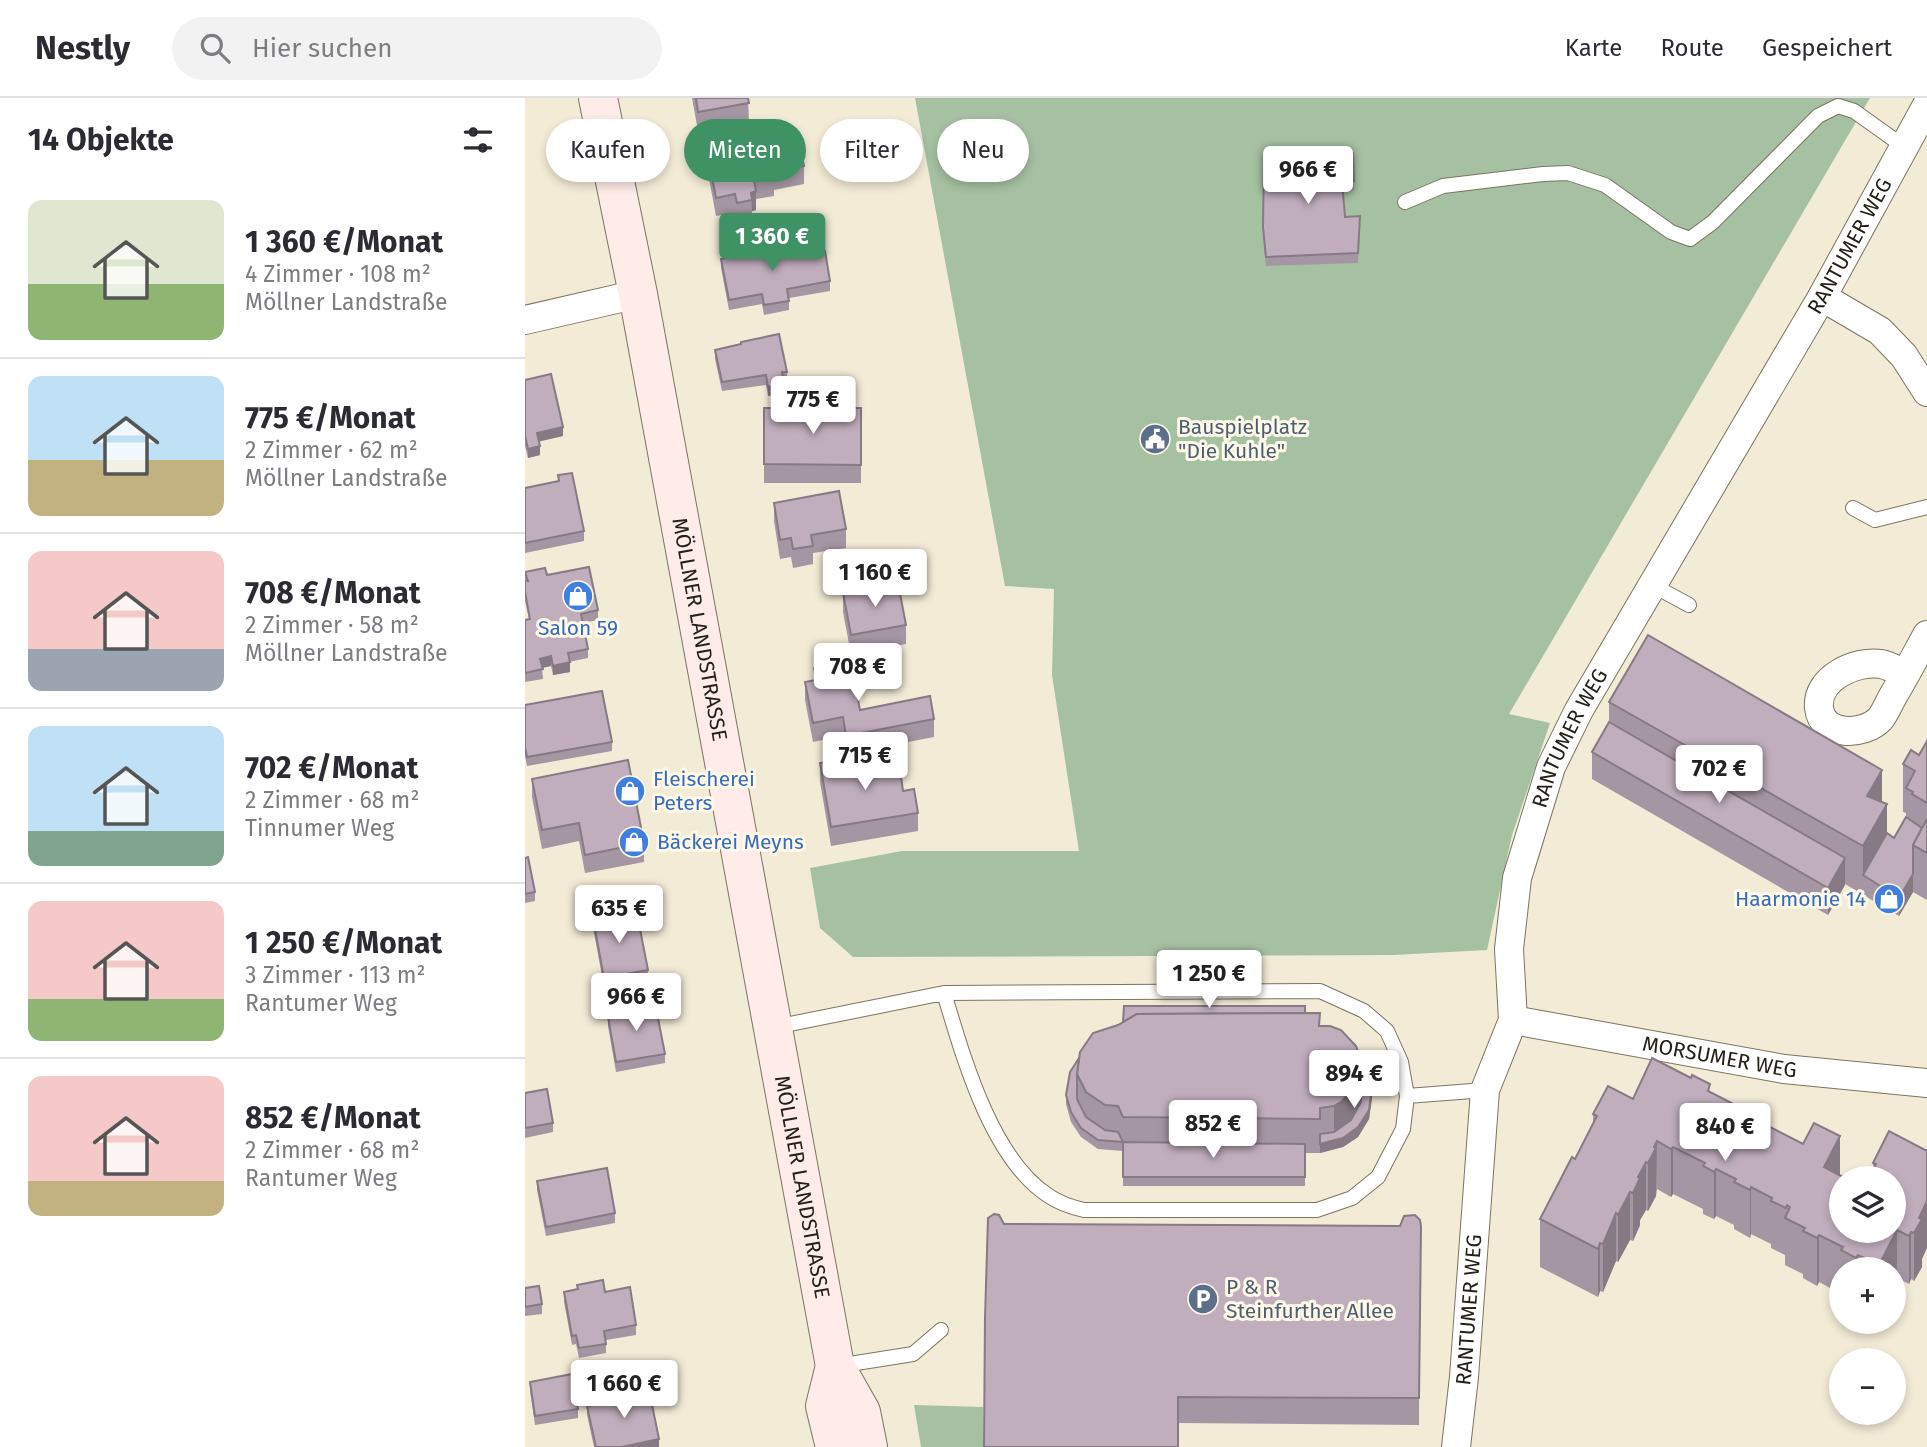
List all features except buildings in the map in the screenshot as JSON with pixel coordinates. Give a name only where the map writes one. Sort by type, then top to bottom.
[{"type":"street","name":"MÖLLNER LANDSTRASSE","points":[[598,98],[638,294],[835,1366],[861,1412],[868,1447]]},
{"type":"street","name":"RANTUMER WEG","points":[[1456,1447],[1464,1377],[1485,1090],[1513,1020],[1509,949],[1517,878],[1551,767],[1579,710],[1822,297],[1927,105]]},
{"type":"street","points":[[525,320],[638,294]]},
{"type":"street","points":[[1822,297],[1880,331],[1904,356],[1927,392]]},
{"type":"street","points":[[1905,675],[1927,635]]},
{"type":"street","name":"MORSUMER WEG","points":[[1513,1020],[1784,1069],[1927,1083]]},
{"type":"street","name":"MÖLLNER LANDSTRASSE","points":[[835,1366],[825,1406],[835,1447]]},
{"type":"lane","points":[[1405,202],[1443,186],[1568,173],[1605,185],[1671,232],[1690,239],[1713,222],[1818,116],[1838,106],[1854,111],[1903,146]]},
{"type":"lane","points":[[1853,508],[1875,520],[1927,507]]},
{"type":"lane","points":[[1654,586],[1689,604]]},
{"type":"lane","points":[[772,1027],[944,993],[1320,991],[1364,1011],[1387,1031],[1401,1062],[1407,1096],[1403,1129],[1378,1177],[1352,1198],[1317,1210],[1083,1210],[1066,1205],[1047,1195],[1019,1169],[999,1138],[981,1101],[944,993]]},
{"type":"lane","points":[[1407,1096],[1485,1090]]},
{"type":"lane","points":[[835,1366],[913,1354],[941,1330]]},
{"type":"green space","points":[[915,98],[1870,98],[1509,714],[1550,723],[1512,835],[1487,950],[1394,955],[853,957],[820,928],[810,868],[902,851],[1079,851],[1052,675],[1054,589],[1005,586],[923,141],[923,119],[919,119]]},
{"type":"green space","points":[[914,1405],[983,1407],[983,1447],[921,1447]]},
{"type":"place","name":"Bauspielplatz \"Die Kuhle\"","points":[[1155,439]]},
{"type":"place","name":"Salon 59","points":[[578,596]]},
{"type":"place","name":"Fleischerei Peters","points":[[630,791]]},
{"type":"place","name":"Bäckerei Meyns","points":[[634,842]]},
{"type":"place","name":"Haarmonie 14","points":[[1889,899]]},
{"type":"place","name":"P & R Steinfurther Allee","points":[[1203,1299]]}]
